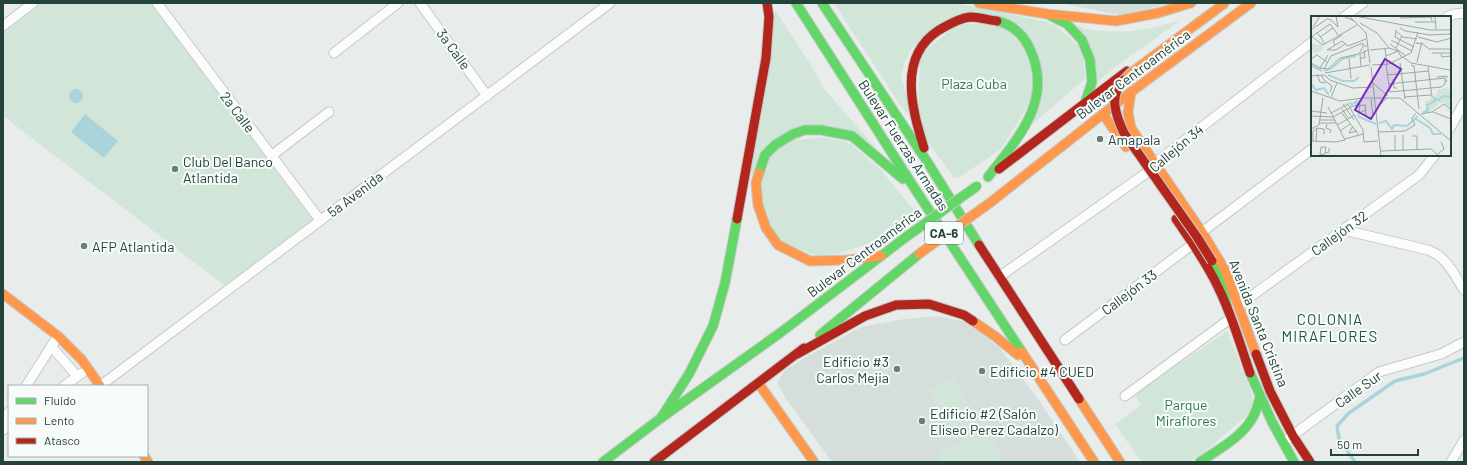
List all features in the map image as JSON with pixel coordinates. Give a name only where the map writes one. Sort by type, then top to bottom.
[{"type":"main road","points":[[661,418],[689,374],[713,326],[725,283],[766,58],[769,17],[767,3]]},
{"type":"main road","name":"Bulevar Fuerzas Armadas","points":[[796,3],[915,189],[1094,462]]},
{"type":"main road","name":"Bulevar Fuerzas Armadas","points":[[822,3],[928,163],[998,277],[1120,462]]},
{"type":"main road","points":[[979,3],[1047,14],[1116,21],[1158,13],[1191,3]]},
{"type":"main road","name":"Bulevar Centroamérica","points":[[602,462],[780,333],[906,237],[977,186],[1216,3]]},
{"type":"main road","points":[[1225,3],[1132,72],[1118,85],[1114,100],[1116,115],[1124,133],[1193,231],[1212,261],[1222,284],[1230,314]]},
{"type":"main road","name":"Bulevar Centroamérica","points":[[654,462],[759,384],[919,254],[991,202],[1131,92],[1251,3]]},
{"type":"main road","points":[[1047,14],[1067,24],[1082,40],[1090,60],[1092,82],[1085,103]]},
{"type":"main road","points":[[928,163],[920,135],[911,88],[912,72],[916,56],[926,40],[939,30],[958,20],[970,17],[1004,22],[1023,37],[1037,63],[1037,98],[1029,118],[1017,138],[988,177]]},
{"type":"main road","name":"Avenida Santa Cristina","points":[[1131,92],[1128,112],[1131,128],[1202,232],[1225,270],[1270,391],[1293,436],[1310,462]]},
{"type":"main road","name":"Avenida Santa Cristina","points":[[1103,114],[1193,244],[1217,286],[1230,314],[1260,397],[1282,442],[1294,462]]},
{"type":"main road","points":[[881,256],[846,260],[810,261],[778,245],[766,228],[758,205],[756,183],[765,155],[775,145],[793,134],[805,130],[822,130],[852,136],[915,189]]},
{"type":"main road","points":[[3,294],[58,336],[82,360],[99,385]]},
{"type":"main road","points":[[797,354],[865,316],[896,305],[929,304],[964,315],[996,337],[1029,364]]},
{"type":"main road","points":[[759,384],[814,462]]},
{"type":"main road","points":[[1200,462],[1234,439],[1254,416],[1260,397]]},
{"type":"main road","points":[[1113,452],[1131,462]]},
{"type":"street","points":[[3,26],[33,3]]},
{"type":"street","name":"2a Calle","points":[[157,3],[320,220]]},
{"type":"street","points":[[334,53],[398,3]]},
{"type":"street","name":"3a Calle","points":[[420,3],[487,96]]},
{"type":"street","name":"5a Avenida","points":[[101,385],[610,3]]},
{"type":"street","points":[[1345,16],[1363,3]]},
{"type":"street","points":[[1449,16],[1464,13]]},
{"type":"street","name":"Callejón 34","points":[[998,277],[1145,174],[1155,163],[1311,43]]},
{"type":"street","points":[[1451,126],[1464,103]]},
{"type":"street","points":[[272,156],[329,112]]},
{"type":"street","points":[[1202,232],[1311,150]]},
{"type":"street","name":"Callejón 32","points":[[1239,305],[1419,175],[1434,156]]},
{"type":"street","points":[[1344,230],[1438,254],[1448,264],[1464,290]]},
{"type":"street","name":"Callejón 33","points":[[1065,340],[1193,244]]},
{"type":"street","points":[[1125,396],[1230,314]]},
{"type":"street","points":[[27,385],[58,336]]},
{"type":"street","name":"Calle Sur","points":[[1282,442],[1293,436],[1379,372],[1441,354],[1464,342]]},
{"type":"street","points":[[51,346],[78,376]]},
{"type":"street","points":[[65,385],[88,368]]},
{"type":"street","points":[[1260,397],[1270,391]]},
{"type":"street","points":[[1450,462],[1464,440]]},
{"type":"shaded area","points":[[1060,3],[1174,3],[1120,15]]},
{"type":"shaded area","points":[[937,316],[965,322],[999,347],[1040,402],[1080,462],[832,462],[786,399],[777,383],[784,371],[861,327],[904,319]]},
{"type":"green space","name":"Club Del Banco Atlantida","points":[[30,3],[153,3],[318,222],[228,288],[3,116],[3,23]]},
{"type":"green space","points":[[834,3],[956,3],[1047,22],[1056,26],[1083,49],[1085,79],[1028,128],[1037,52],[980,14],[912,48],[905,61],[901,77],[911,108],[907,114]]},
{"type":"green space","points":[[775,10],[814,70],[825,90],[877,149],[818,127],[787,146],[798,140],[821,137],[842,141],[852,145],[881,170],[916,213],[892,230],[868,244],[836,254],[819,257],[773,238],[751,171]]},
{"type":"green space","points":[[1180,20],[1115,67],[1099,81],[1068,21],[1085,28],[1111,32],[1146,29]]},
{"type":"green space","name":"Plaza Cuba","points":[[957,24],[998,24],[1027,48],[1035,95],[1001,149],[960,177],[954,178],[926,139],[918,109],[920,56]]},
{"type":"green space","name":"Parque Miraflores","points":[[1227,331],[1253,398],[1250,413],[1202,454],[1189,462],[1143,462],[1115,424],[1141,405],[1135,394]]},
{"type":"green space","points":[[955,378],[978,424],[951,436],[929,391]]},
{"type":"green space","points":[[988,428],[1003,462],[942,462],[937,452]]},
{"type":"water","points":[[76,89],[81,91],[83,96],[81,101],[76,103],[71,101],[69,96],[71,91]]},
{"type":"water","points":[[85,114],[118,141],[104,158],[71,132]]},
{"type":"waterway","points":[[1355,462],[1339,439],[1337,426],[1349,413],[1395,381],[1424,374],[1464,358]]},
{"type":"traffic: fast","points":[[796,3],[915,189],[1022,352]]},
{"type":"traffic: fast","points":[[822,3],[928,163],[979,245]]},
{"type":"traffic: fast","points":[[1051,16],[1067,24],[1082,40],[1090,60],[1092,82],[1085,103]]},
{"type":"traffic: fast","points":[[988,177],[1011,148],[1030,117],[1038,84],[1036,66],[1026,42],[1012,27],[997,21]]},
{"type":"traffic: fast","points":[[759,173],[765,155],[775,145],[793,134],[805,130],[821,130],[852,136],[903,179]]},
{"type":"traffic: fast","points":[[906,237],[977,186]]},
{"type":"traffic: fast","points":[[661,418],[689,374],[713,326],[725,283],[737,219]]},
{"type":"traffic: fast","points":[[603,462],[661,418],[780,333],[906,237]]},
{"type":"traffic: fast","points":[[820,335],[919,254]]},
{"type":"traffic: fast","points":[[1212,261],[1222,283],[1228,310]]},
{"type":"traffic: fast","points":[[1250,373],[1272,422],[1294,462]]},
{"type":"traffic: fast","points":[[1200,462],[1238,436],[1250,423],[1260,397]]},
{"type":"traffic: slow","points":[[979,3],[1047,14],[1116,21],[1158,13],[1191,3]]},
{"type":"traffic: slow","points":[[1124,80],[1132,72],[1225,3]]},
{"type":"traffic: slow","points":[[991,202],[1131,92],[1251,3]]},
{"type":"traffic: slow","points":[[1131,92],[1128,112],[1131,128],[1202,232],[1225,270],[1256,354]]},
{"type":"traffic: slow","points":[[1103,114],[1126,147]]},
{"type":"traffic: slow","points":[[759,173],[756,183],[758,205],[766,228],[778,245],[810,261],[847,260],[881,256]]},
{"type":"traffic: slow","points":[[919,254],[991,202]]},
{"type":"traffic: slow","points":[[3,294],[58,336],[82,360],[99,385]]},
{"type":"traffic: slow","points":[[973,321],[1018,355]]},
{"type":"traffic: slow","points":[[1022,352],[1094,462]]},
{"type":"traffic: slow","points":[[759,384],[814,462]]},
{"type":"traffic: slow","points":[[1079,399],[1120,462]]},
{"type":"traffic: slow","points":[[145,457],[148,462]]},
{"type":"traffic: jam","points":[[737,219],[766,58],[769,17],[767,3]]},
{"type":"traffic: jam","points":[[924,148],[912,101],[911,84],[917,54],[926,41],[939,30],[958,20],[977,17],[997,21]]},
{"type":"traffic: jam","points":[[999,169],[1127,71]]},
{"type":"traffic: jam","points":[[1124,80],[1116,92],[1115,99],[1116,113],[1124,133],[1197,237],[1212,261]]},
{"type":"traffic: jam","points":[[1176,219],[1214,278],[1232,319],[1250,373]]},
{"type":"traffic: jam","points":[[979,245],[1079,399]]},
{"type":"traffic: jam","points":[[797,354],[865,316],[896,305],[929,304],[964,315],[973,321]]},
{"type":"traffic: jam","points":[[654,462],[804,348]]},
{"type":"traffic: jam","points":[[1256,354],[1270,391],[1293,436],[1310,462]]},
{"type":"place","name":"Amapala","points":[[1100,139]]},
{"type":"place","name":"Club Del Banco Atlantida","points":[[175,169]]},
{"type":"place","name":"AFP Atlantida","points":[[84,246]]},
{"type":"place","name":"Edificio #3 Carlos Mejia","points":[[897,369]]},
{"type":"place","name":"Edificio #4 CUED","points":[[982,371]]},
{"type":"place","name":"Edificio #2 (Salón Eliseo Perez Cadalzo)","points":[[922,421]]},
{"type":"district","name":"COLONIA MIRAFLORES","points":[[1330,328]]}]
